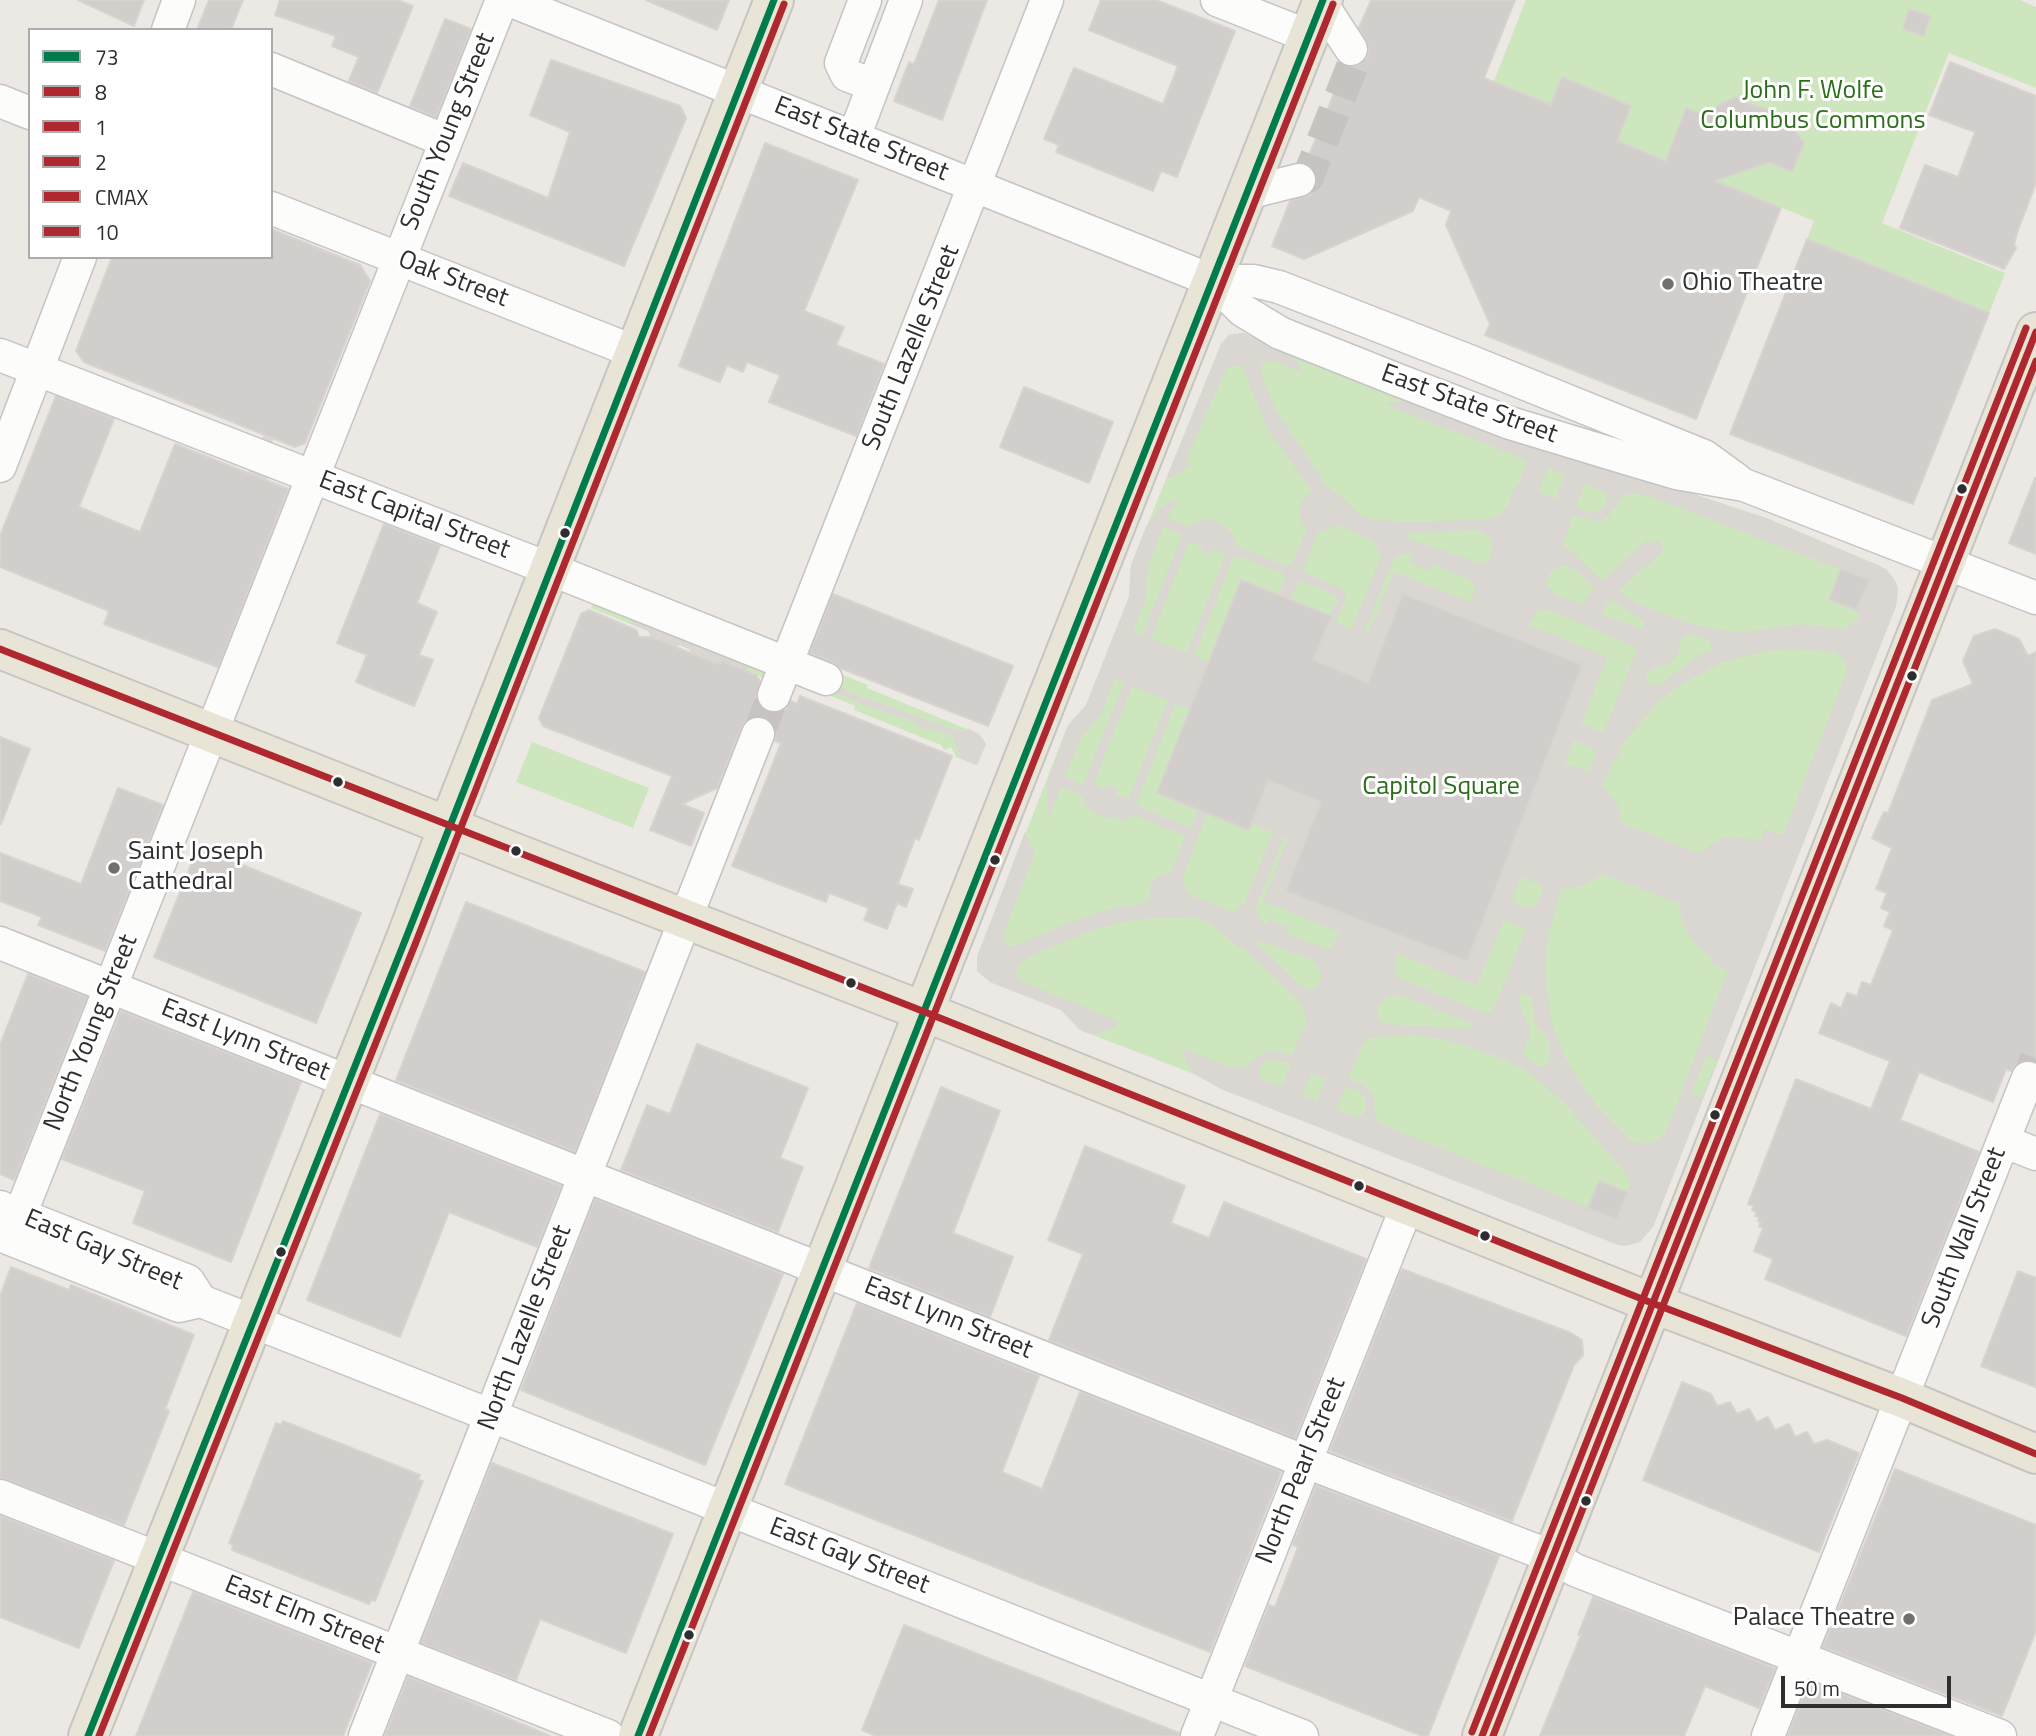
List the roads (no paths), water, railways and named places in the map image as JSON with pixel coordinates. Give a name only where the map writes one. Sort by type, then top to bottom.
[{"type":"main road","points":[[88,1736],[775,0]]},
{"type":"main road","points":[[638,1736],[1317,13]]},
{"type":"main road","points":[[1482,1736],[2036,332]]},
{"type":"main road","points":[[0,649],[925,1012],[1652,1303],[1902,1398],[2036,1454]]},
{"type":"street","name":"South Young Street","points":[[211,733],[502,0]]},
{"type":"street","name":"East State Street","points":[[509,0],[1213,281],[1254,281],[1279,287],[1469,360],[1704,456],[1744,485]]},
{"type":"street","points":[[865,0],[841,63],[847,75],[873,85]]},
{"type":"street","points":[[853,137],[906,0]]},
{"type":"street","name":"South Lazelle Street","points":[[774,695],[1047,0]]},
{"type":"street","points":[[1217,0],[1317,13],[1351,49]]},
{"type":"street","points":[[273,70],[446,141]]},
{"type":"street","points":[[0,101],[28,112]]},
{"type":"street","points":[[1247,193],[1299,180]]},
{"type":"street","name":"Oak Street","points":[[273,209],[635,352]]},
{"type":"street","points":[[0,466],[79,259]]},
{"type":"street","name":"East State Street","points":[[1213,281],[1242,310],[1280,333],[1398,380],[1510,422],[1649,466],[1744,485],[2036,598]]},
{"type":"street","name":"East Capital Street","points":[[0,355],[826,679]]},
{"type":"street","name":"North Young Street","points":[[7,1219],[110,987],[211,733]]},
{"type":"street","points":[[686,920],[758,734]]},
{"type":"street","name":"North Lazelle Street","points":[[365,1736],[686,920]]},
{"type":"street","name":"East Lynn Street","points":[[0,943],[1306,1462],[1553,1557],[1575,1570],[1653,1601],[2000,1736]]},
{"type":"street","name":"South Wall Street","points":[[1769,1736],[2028,1079]]},
{"type":"street","points":[[2003,1141],[2036,1154]]},
{"type":"street","name":"North Pearl Street","points":[[1197,1736],[1407,1206]]},
{"type":"street","name":"East Gay Street","points":[[7,1219],[179,1306],[201,1301],[1302,1736]]},
{"type":"street","name":"East Elm Street","points":[[0,1496],[608,1736]]},
{"type":"tunnel","points":[[1299,180],[1308,177],[1356,57],[1351,49]]},
{"type":"tunnel","points":[[758,734],[774,695]]},
{"type":"tunnel","points":[[2028,1078],[2036,1059]]},
{"type":"place","name":"Ohio Theatre","points":[[1668,284]]},
{"type":"place","name":"Saint Joseph Cathedral","points":[[114,868]]},
{"type":"place","name":"Palace Theatre","points":[[1909,1619]]},
{"type":"park label","name":"John F. Wolfe Columbus Commons","points":[[1813,107]]},
{"type":"park label","name":"Capitol Square","points":[[1441,788]]}]
